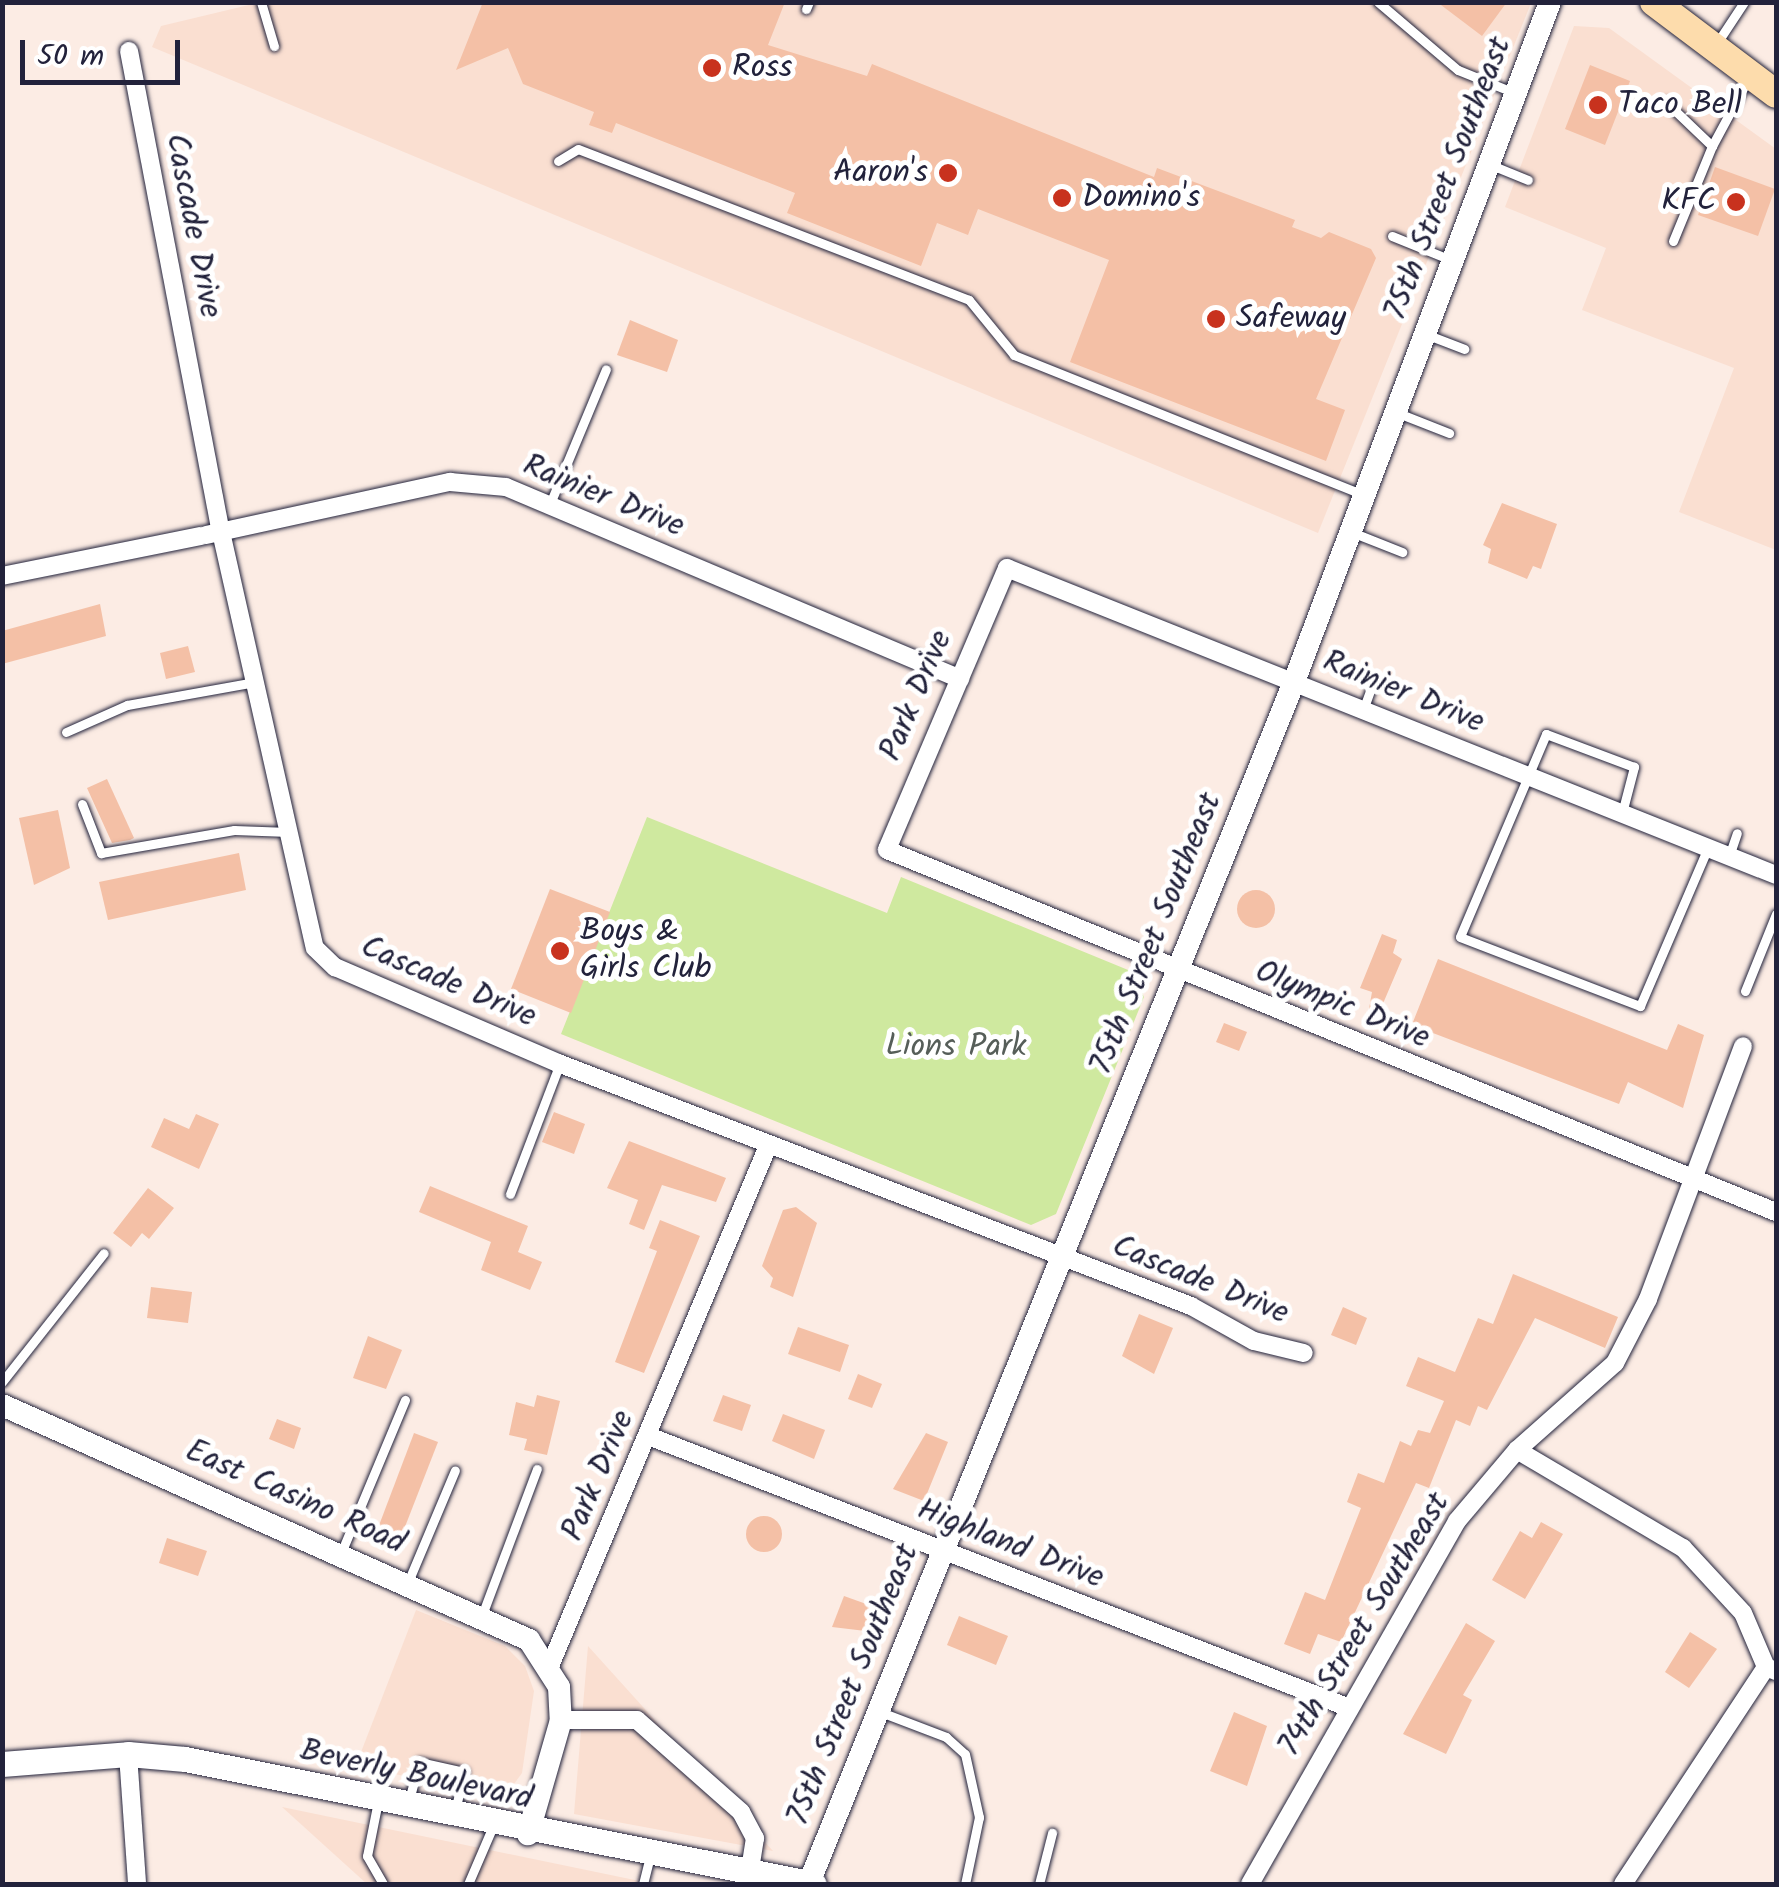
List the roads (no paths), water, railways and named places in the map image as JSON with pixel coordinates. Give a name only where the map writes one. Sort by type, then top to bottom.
[{"type":"main road","points":[[1654,2],[1776,94]]},
{"type":"main road","name":"Beverly Boulevard","points":[[2,1764],[128,1754],[798,1883]]},
{"type":"street","name":"75th Street Southeast","points":[[798,1883],[878,1711],[1294,682],[1550,2]]},
{"type":"street","name":"Cascade Drive","points":[[128,50],[209,535],[254,682],[315,948],[335,967],[560,1063],[1191,1306],[1254,1341],[1304,1353]]},
{"type":"street","name":"Rainier Drive","points":[[2,576],[450,482],[506,487],[960,679]]},
{"type":"street","name":"Rainier Drive","points":[[1006,568],[1776,875]]},
{"type":"street","name":"Park Drive","points":[[888,850],[1006,568]]},
{"type":"street","name":"Olympic Drive","points":[[888,850],[1176,972],[1776,1212]]},
{"type":"street","name":"74th Street Southeast","points":[[1250,1884],[1346,1708],[1457,1521],[1517,1450],[1615,1362],[1693,1178],[1743,1046]]},
{"type":"street","name":"Park Drive","points":[[550,1666],[651,1437],[768,1146]]},
{"type":"street","name":"East Casino Road","points":[[2,1405],[482,1615],[530,1640],[550,1666]]},
{"type":"street","name":"Highland Drive","points":[[651,1437],[1346,1708]]},
{"type":"street","points":[[1517,1450],[1684,1548],[1743,1613],[1772,1669],[1622,1884]]},
{"type":"street","points":[[528,1834],[561,1720],[550,1666]]},
{"type":"street","points":[[561,1720],[638,1720],[741,1812],[755,1838],[748,1874]]},
{"type":"street","points":[[128,1754],[138,1884]]},
{"type":"lane","points":[[261,2],[274,46]]},
{"type":"lane","points":[[1378,2],[1458,70],[1515,93]]},
{"type":"lane","points":[[1714,47],[1744,2]]},
{"type":"lane","points":[[1673,240],[1712,146],[1750,75]]},
{"type":"lane","points":[[1666,102],[1712,146]]},
{"type":"lane","points":[[558,161],[578,149],[969,300],[1014,355],[1363,495]]},
{"type":"lane","points":[[1489,164],[1528,180]]},
{"type":"lane","points":[[1392,236],[1454,260]]},
{"type":"lane","points":[[1426,334],[1464,349]]},
{"type":"lane","points":[[549,506],[606,369]]},
{"type":"lane","points":[[1396,412],[1448,433]]},
{"type":"lane","points":[[1350,531],[1402,552]]},
{"type":"lane","points":[[1363,710],[1374,680]]},
{"type":"lane","points":[[66,732],[127,705],[254,682]]},
{"type":"lane","points":[[1622,813],[1637,771],[1546,734],[1525,775],[1460,937],[1640,1006],[1708,848]]},
{"type":"lane","points":[[82,804],[101,853],[234,830],[289,832]]},
{"type":"lane","points":[[1729,856],[1738,833]]},
{"type":"lane","points":[[1745,990],[1776,914]]},
{"type":"lane","points":[[510,1194],[560,1063]]},
{"type":"lane","points":[[2,1382],[104,1253]]},
{"type":"lane","points":[[341,1553],[405,1400]]},
{"type":"lane","points":[[482,1615],[537,1468]]},
{"type":"lane","points":[[408,1582],[455,1470]]},
{"type":"lane","points":[[878,1711],[946,1738],[965,1754],[979,1816],[965,1884]]},
{"type":"lane","points":[[418,1762],[464,1772],[453,1818]]},
{"type":"lane","points":[[407,1807],[415,1777]]},
{"type":"lane","points":[[378,1801],[367,1856],[383,1884]]},
{"type":"lane","points":[[468,1884],[492,1826]]},
{"type":"lane","points":[[1039,1884],[1052,1833]]},
{"type":"lane","points":[[643,1884],[650,1856]]},
{"type":"place","name":"Ross","points":[[712,68]]},
{"type":"place","name":"Taco Bell","points":[[1598,105]]},
{"type":"place","name":"Aaron's","points":[[948,173]]},
{"type":"place","name":"Domino's","points":[[1062,198]]},
{"type":"place","name":"KFC","points":[[1736,202]]},
{"type":"place","name":"Safeway","points":[[1216,319]]},
{"type":"place","name":"Boys & Girls Club","points":[[560,951]]},
{"type":"park label","name":"Lions Park","points":[[956,1047]]}]
